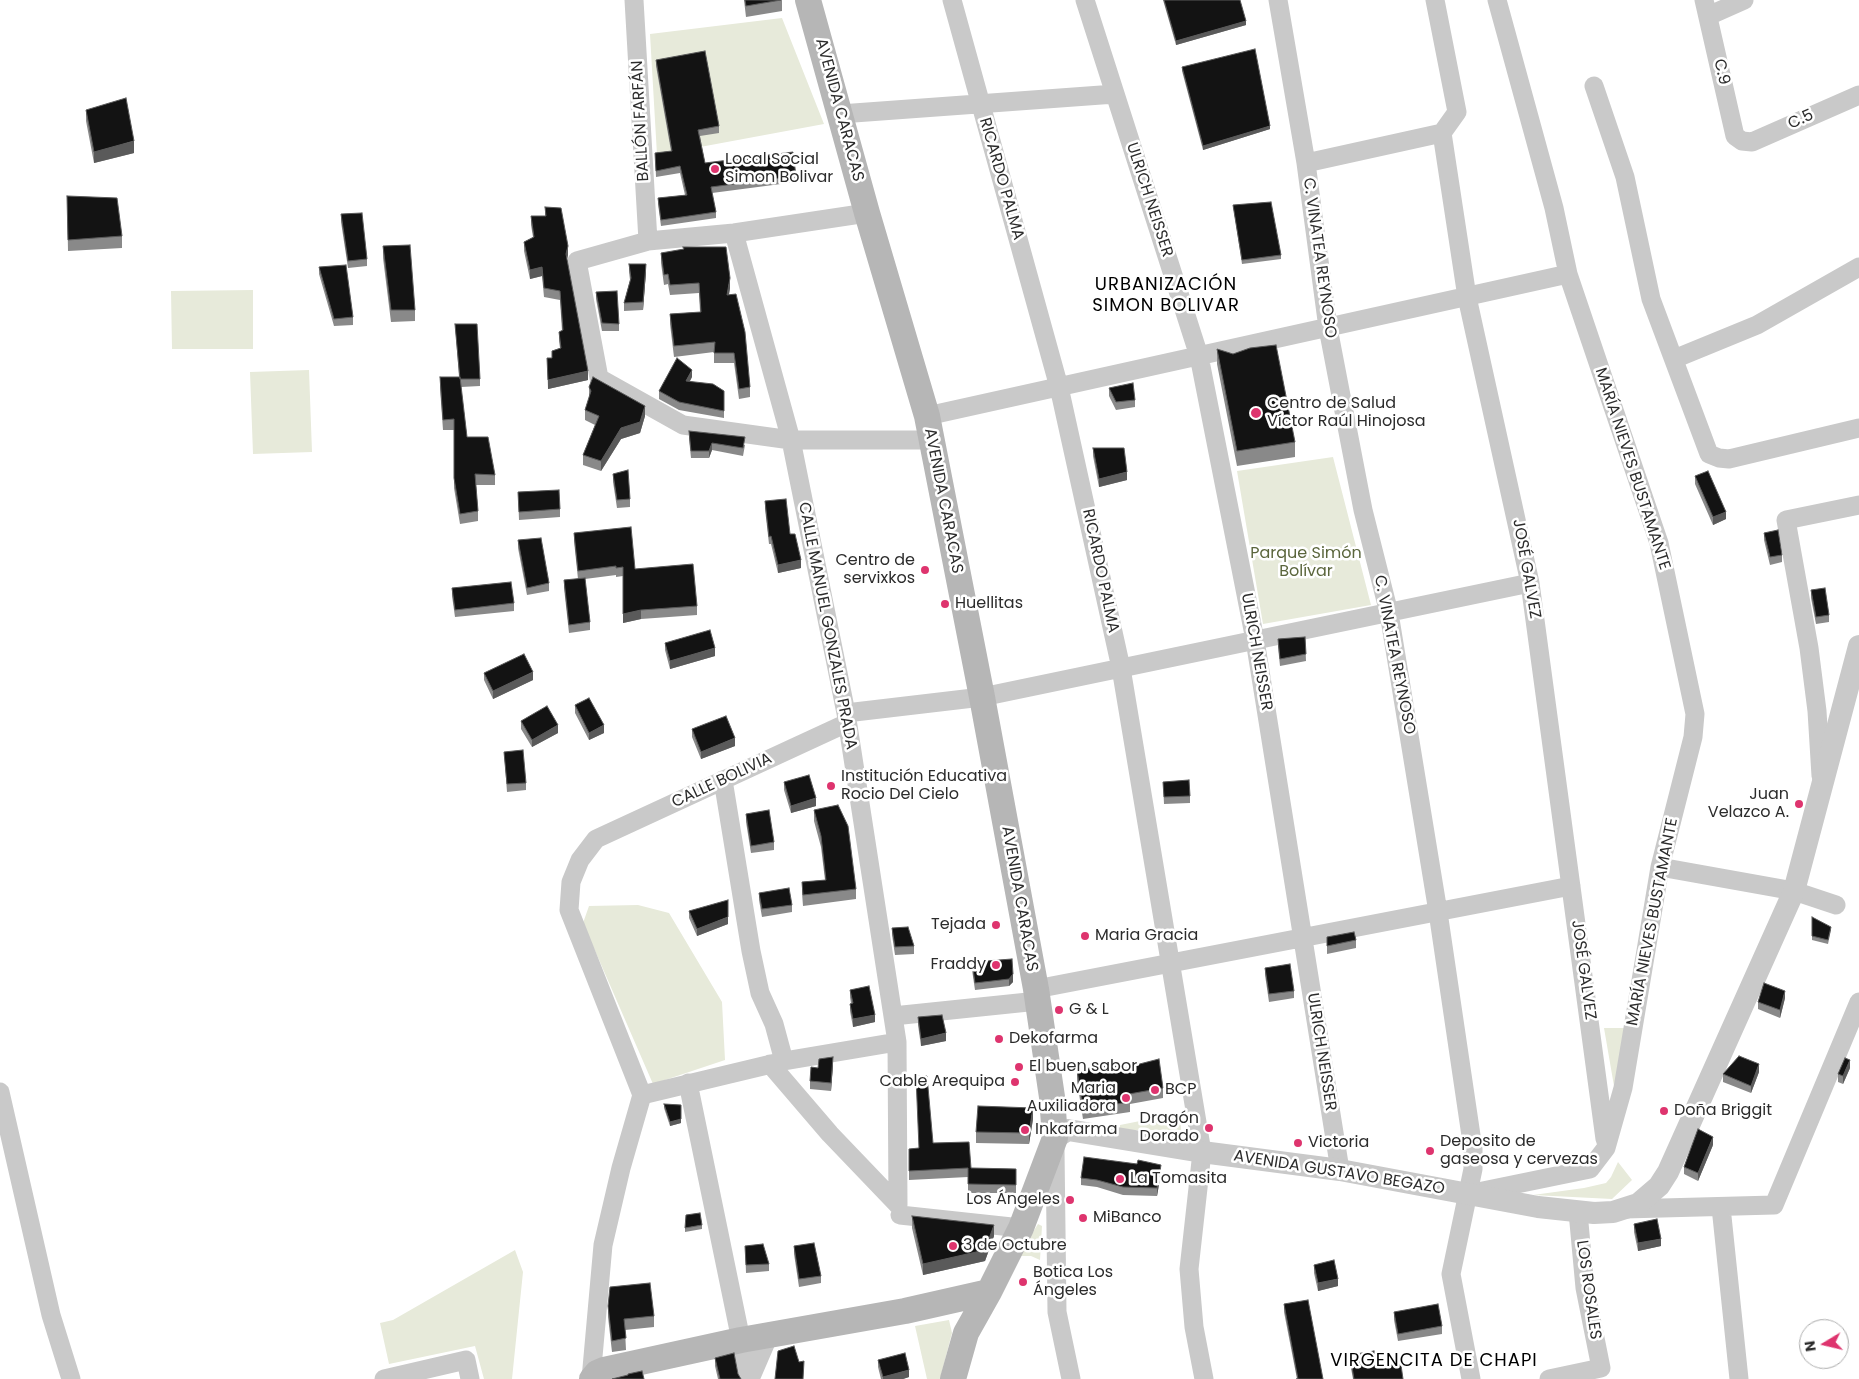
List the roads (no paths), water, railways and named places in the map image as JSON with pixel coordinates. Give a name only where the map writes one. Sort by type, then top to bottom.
[{"type":"main road","name":"AVENIDA CARACAS","points":[[808,0],[929,428],[982,697],[1037,995],[1052,1098],[1055,1138],[1022,1228],[966,1333],[953,1379]]},
{"type":"main road","points":[[591,1379],[597,1373],[604,1370],[740,1340],[905,1310],[989,1292]]},
{"type":"street","name":"BALLÓN FARFÁN","points":[[634,0],[648,242]]},
{"type":"street","name":"RICARDO PALMA","points":[[952,0],[1059,387],[1121,668],[1202,1152],[1190,1269],[1194,1327],[1204,1379]]},
{"type":"street","name":"ULRICH NEISSER","points":[[1085,0],[1199,356],[1255,640],[1340,1170]]},
{"type":"street","name":"C. VINATEA REYNOSO","points":[[1278,0],[1306,162],[1328,328],[1363,510],[1388,613],[1438,912],[1473,1149],[1473,1169],[1450,1274],[1471,1379]]},
{"type":"street","points":[[1306,162],[1442,133],[1457,112],[1435,0]]},
{"type":"street","name":"MARÍA NIEVES BUSTAMANTE","points":[[1467,1194],[1590,1169],[1606,1148],[1624,1088],[1660,867],[1693,738],[1693,706],[1659,543],[1568,274],[1554,208],[1497,0]]},
{"type":"street","points":[[1706,8],[1744,0]]},
{"type":"street","name":"C.9","points":[[1706,8],[1735,136],[1742,141]]},
{"type":"street","points":[[1594,86],[1625,176],[1651,299],[1709,454],[1729,459],[1859,428]]},
{"type":"street","points":[[840,114],[1115,94]]},
{"type":"street","name":"C.5","points":[[1742,141],[1752,142],[1859,94]]},
{"type":"street","name":"JOSÉ GALVEZ","points":[[1442,133],[1467,297],[1530,583],[1606,1148]]},
{"type":"street","points":[[867,213],[734,233],[648,242],[577,261],[599,378],[683,425],[791,440],[929,428],[1059,387],[1568,274]]},
{"type":"street","name":"CALLE MANUEL GONZALES PRADA","points":[[734,233],[791,440],[846,718],[897,1042],[899,1210]]},
{"type":"street","points":[[1674,359],[1757,326],[1859,267]]},
{"type":"street","points":[[1822,784],[1817,711],[1809,648],[1786,520],[1859,505]]},
{"type":"street","name":"CALLE BOLIVIA","points":[[642,1095],[569,910],[571,882],[580,860],[596,839],[723,780],[846,718],[982,697],[1530,583]]},
{"type":"street","points":[[1626,1209],[1638,1204],[1649,1196],[1659,1186],[1668,1172],[1794,891],[1859,646]]},
{"type":"street","points":[[723,780],[758,984],[774,1024],[777,1062],[830,1134],[899,1210],[1022,1228]]},
{"type":"street","points":[[1660,867],[1794,891],[1836,904]]},
{"type":"street","points":[[893,1016],[1037,995],[1171,963],[1571,886]]},
{"type":"street","points":[[1626,1209],[1774,1205],[1859,1002]]},
{"type":"street","points":[[591,1379],[603,1246],[621,1168],[642,1095],[777,1062],[897,1042]]},
{"type":"street","points":[[688,1083],[749,1379]]},
{"type":"street","points":[[0,1092],[51,1315],[71,1379]]},
{"type":"street","name":"AVENIDA GUSTAVO BEGAZO","points":[[1055,1138],[1068,1130],[1202,1152],[1340,1170],[1538,1207],[1578,1212],[1613,1212],[1626,1209]]},
{"type":"street","points":[[1055,1138],[1057,1312],[1071,1379]]},
{"type":"street","points":[[1721,1207],[1739,1379]]},
{"type":"street","name":"LOS ROSALES","points":[[1548,1379],[1601,1368],[1585,1288],[1578,1212]]},
{"type":"street","points":[[749,1379],[768,1335]]},
{"type":"street","points":[[384,1379],[466,1360],[470,1379]]},
{"type":"place","name":"Local Social Simon Bolivar","points":[[715,169]]},
{"type":"place","name":"Centro de Salud Víctor Raúl Hinojosa","points":[[1256,413]]},
{"type":"place","name":"Centro de servixkos","points":[[925,570]]},
{"type":"place","name":"Huellitas","points":[[945,604]]},
{"type":"place","name":"Institución Educativa Rocio Del Cielo","points":[[831,786]]},
{"type":"place","name":"Juan Velazco A.","points":[[1799,804]]},
{"type":"place","name":"Tejada","points":[[996,925]]},
{"type":"place","name":"Maria Gracia","points":[[1085,936]]},
{"type":"place","name":"Fraddy","points":[[996,965]]},
{"type":"place","name":"G & L","points":[[1059,1010]]},
{"type":"place","name":"Dekofarma","points":[[999,1039]]},
{"type":"place","name":"El buen sabor","points":[[1019,1067]]},
{"type":"place","name":"Cable Arequipa","points":[[1015,1082]]},
{"type":"place","name":"BCP","points":[[1155,1090]]},
{"type":"place","name":"Maria Auxiliadora","points":[[1126,1098]]},
{"type":"place","name":"Doña Briggit","points":[[1664,1111]]},
{"type":"place","name":"Dragón Dorado","points":[[1209,1128]]},
{"type":"place","name":"Inkafarma","points":[[1025,1130]]},
{"type":"place","name":"Victoria","points":[[1298,1143]]},
{"type":"place","name":"Deposito de gaseosa y cervezas","points":[[1430,1151]]},
{"type":"place","name":"La Tomasita","points":[[1120,1179]]},
{"type":"place","name":"Los Ángeles","points":[[1070,1200]]},
{"type":"place","name":"MiBanco","points":[[1083,1218]]},
{"type":"place","name":"3 de Octubre","points":[[953,1246]]},
{"type":"place","name":"Botica Los Ángeles","points":[[1023,1282]]},
{"type":"district","name":"URBANIZACIÓN SIMON BOLIVAR","points":[[1166,295]]},
{"type":"district","name":"VIRGENCITA DE CHAPI","points":[[1434,1361]]},
{"type":"park label","name":"Parque Simón Bolívar","points":[[1306,563]]}]
